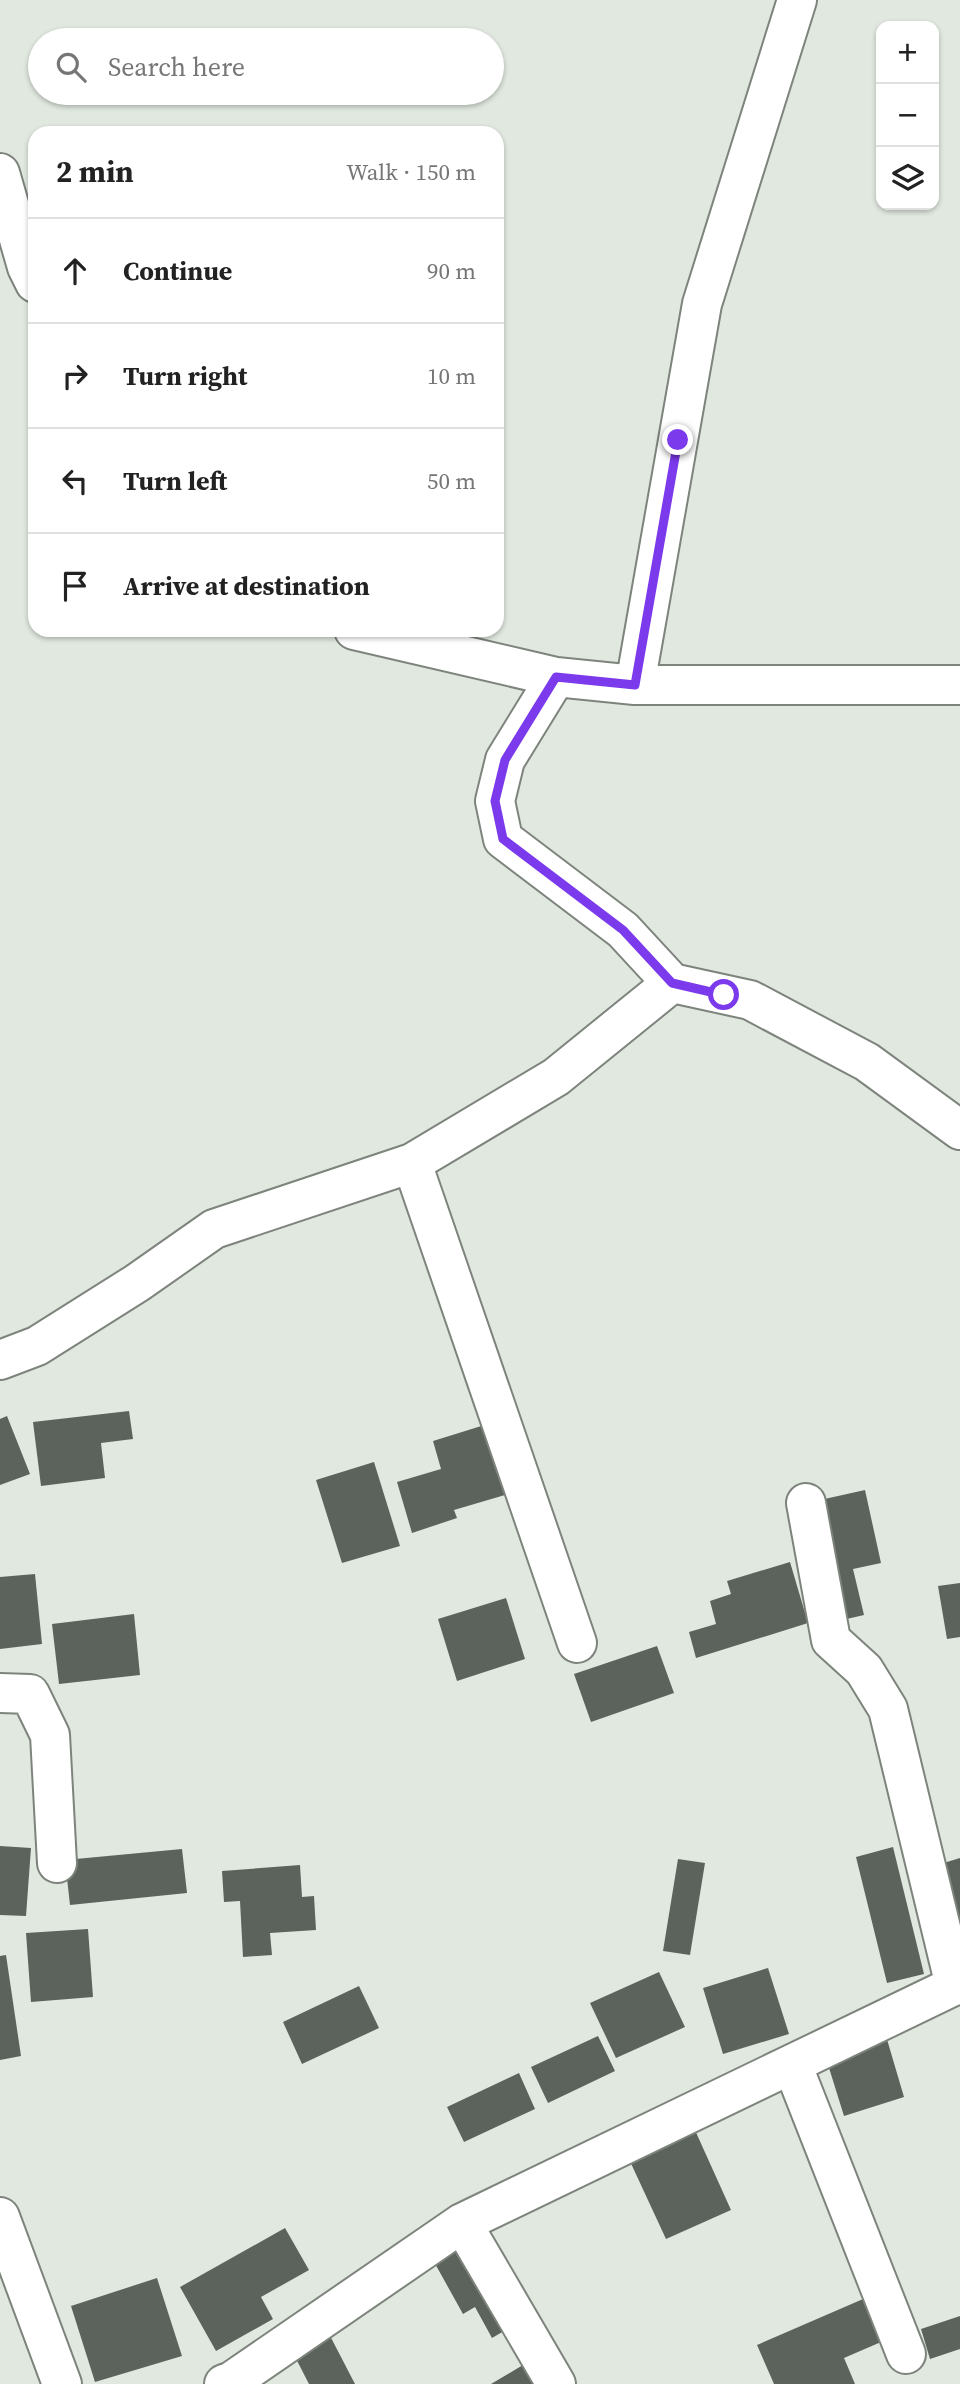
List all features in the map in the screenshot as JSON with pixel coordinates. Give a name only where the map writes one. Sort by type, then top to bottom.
[{"type":"street","points":[[635,685],[702,304],[797,0]]},
{"type":"street","points":[[0,173],[28,269]]},
{"type":"street","points":[[384,637],[556,677],[635,685],[960,685]]},
{"type":"street","points":[[556,677],[505,760],[495,801],[503,839],[623,930],[672,983],[750,1000],[867,1062],[960,1130]]},
{"type":"street","points":[[0,1360],[37,1346],[137,1283],[214,1229],[412,1163],[555,1077],[672,983]]},
{"type":"street","points":[[412,1163],[577,1643]]},
{"type":"street","points":[[224,2384],[462,2223],[957,1984],[888,1709],[864,1670],[831,1640],[806,1503]]},
{"type":"street","points":[[0,1693],[30,1694],[50,1735],[57,1863]]},
{"type":"street","points":[[792,2064],[906,2354]]},
{"type":"street","points":[[0,2217],[62,2384]]},
{"type":"street","points":[[462,2223],[556,2384]]},
{"type":"building","points":[[129,1411],[133,1439],[101,1443],[105,1478],[41,1486],[33,1422]]},
{"type":"building","points":[[7,1416],[30,1474],[0,1485],[0,1419]]},
{"type":"building","points":[[491,1423],[512,1493],[454,1510],[457,1518],[412,1533],[397,1482],[441,1469],[433,1441]]},
{"type":"building","points":[[374,1462],[400,1546],[342,1563],[316,1480]]},
{"type":"building","points":[[865,1490],[881,1563],[853,1569],[864,1615],[838,1621],[811,1502]]},
{"type":"building","points":[[790,1562],[808,1623],[696,1658],[689,1632],[716,1624],[710,1601],[731,1594],[727,1581]]},
{"type":"building","points":[[35,1574],[42,1644],[0,1649],[0,1577]]},
{"type":"building","points":[[960,1583],[960,1637],[947,1639],[938,1586]]},
{"type":"building","points":[[506,1598],[525,1659],[457,1681],[438,1619]]},
{"type":"building","points":[[134,1614],[140,1675],[59,1684],[52,1624]]},
{"type":"building","points":[[657,1646],[674,1693],[591,1722],[574,1674]]},
{"type":"building","points":[[0,1846],[31,1848],[26,1916],[0,1915]]},
{"type":"building","points":[[893,1847],[924,1974],[887,1983],[856,1857]]},
{"type":"building","points":[[182,1849],[187,1893],[70,1905],[65,1860]]},
{"type":"building","points":[[960,1858],[960,1926],[937,1865]]},
{"type":"building","points":[[678,1859],[705,1863],[690,1955],[663,1951]]},
{"type":"building","points":[[300,1865],[302,1897],[314,1896],[316,1930],[270,1933],[272,1955],[243,1957],[240,1901],[224,1902],[222,1871]]},
{"type":"building","points":[[88,1929],[93,1997],[31,2002],[26,1933]]},
{"type":"building","points":[[6,1955],[21,2056],[0,2060],[0,1956]]},
{"type":"building","points":[[768,1968],[789,2034],[723,2054],[703,1988]]},
{"type":"building","points":[[659,1972],[685,2027],[616,2058],[590,2003]]},
{"type":"building","points":[[359,1986],[379,2028],[302,2064],[283,2022]]},
{"type":"building","points":[[598,2036],[615,2071],[548,2103],[531,2067]]},
{"type":"building","points":[[886,2036],[904,2097],[844,2116],[825,2055]]},
{"type":"building","points":[[519,2073],[535,2109],[464,2142],[447,2107]]},
{"type":"building","points":[[694,2128],[731,2210],[666,2239],[628,2157]]},
{"type":"building","points":[[285,2228],[309,2270],[261,2297],[273,2319],[216,2351],[180,2287]]},
{"type":"building","points":[[458,2235],[511,2327],[492,2338],[475,2307],[463,2314],[428,2251]]},
{"type":"building","points":[[157,2278],[182,2356],[95,2382],[71,2306]]},
{"type":"building","points":[[870,2296],[888,2339],[844,2358],[855,2384],[774,2384],[757,2345]]},
{"type":"building","points":[[960,2316],[960,2349],[930,2359],[921,2329]]},
{"type":"building","points":[[327,2330],[355,2384],[309,2384],[291,2349]]},
{"type":"building","points":[[528,2362],[541,2384],[491,2384]]},
{"type":"route","points":[[678,440],[635,685],[556,677],[505,760],[495,801],[503,839],[623,930],[672,983],[724,995]]}]
